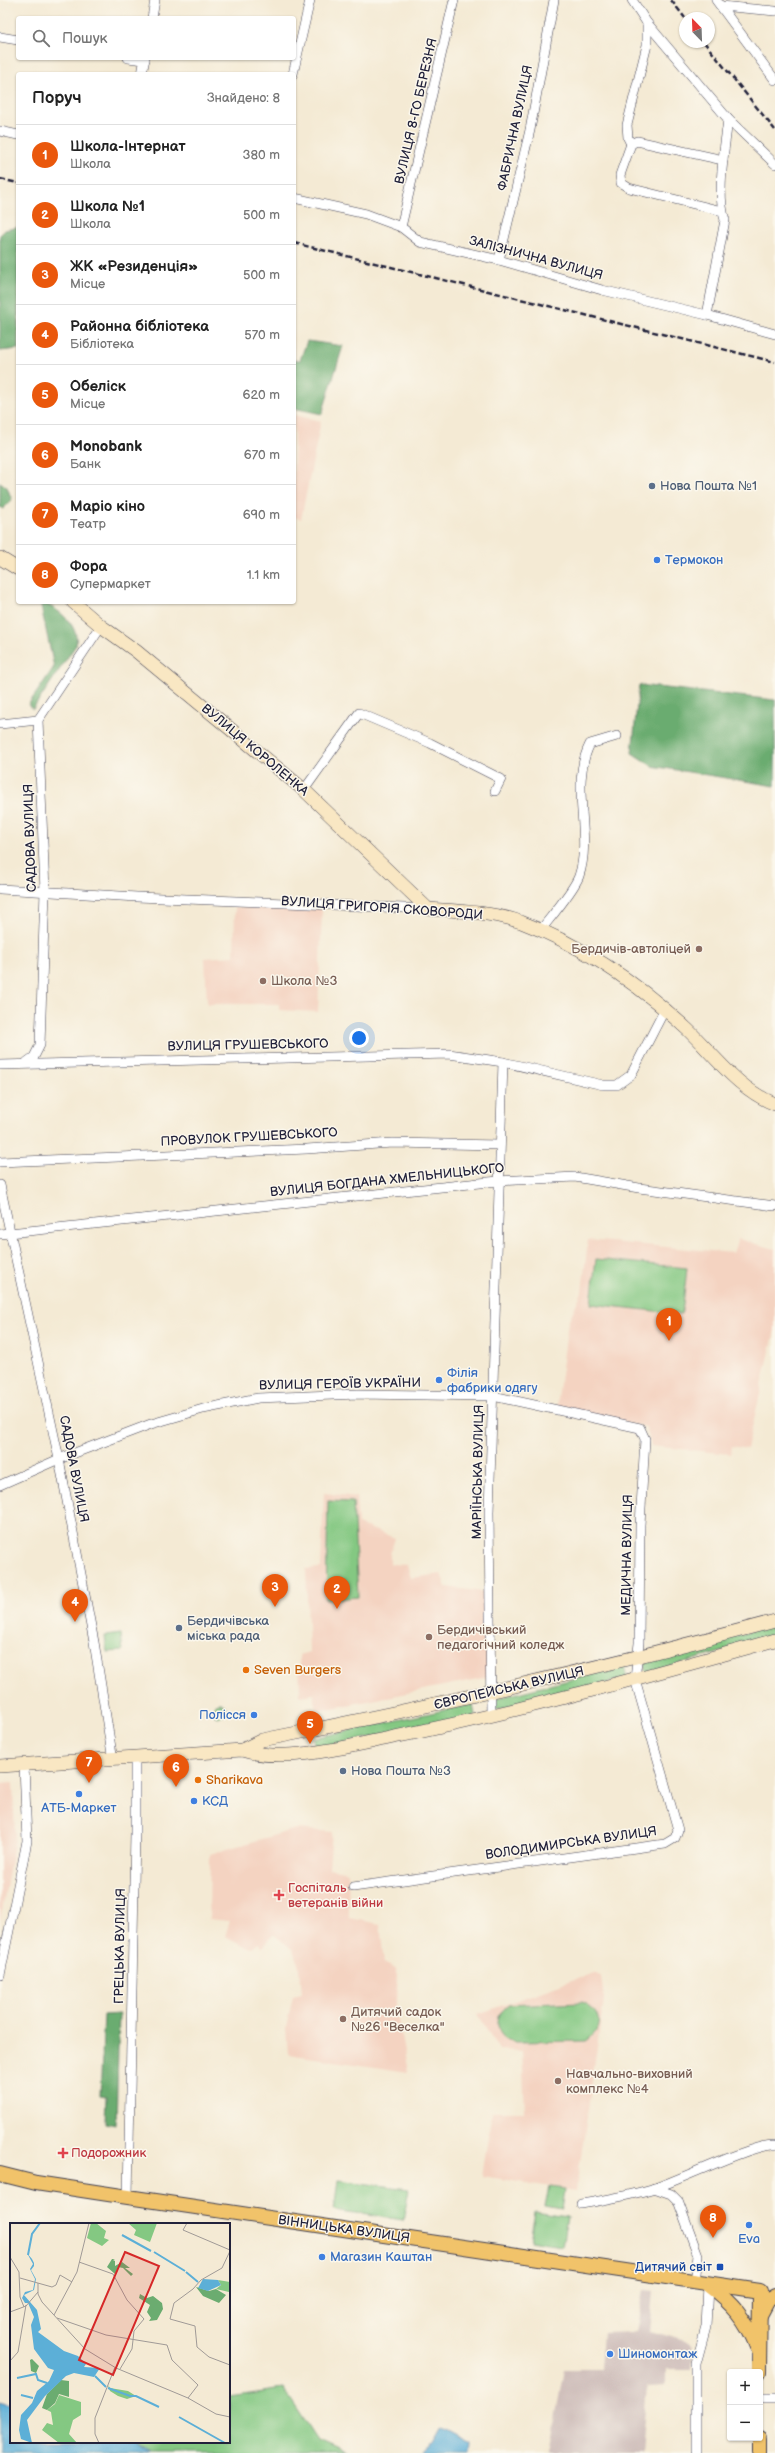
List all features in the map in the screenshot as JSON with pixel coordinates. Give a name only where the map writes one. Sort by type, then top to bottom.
[{"type":"main road","name":"ВІННИЦЬКА ВУЛИЦЯ","points":[[0,2174],[36,2182],[128,2197],[701,2284],[754,2290]]},
{"type":"main road","points":[[701,2284],[732,2304],[743,2318]]},
{"type":"main road","points":[[759,2369],[760,2354],[760,2315],[754,2290],[739,2294],[737,2302],[760,2354]]},
{"type":"main road","points":[[760,2315],[764,2306],[775,2296]]},
{"type":"main road","points":[[760,2441],[760,2453]]},
{"type":"street","points":[[152,16],[155,0]]},
{"type":"street","points":[[293,72],[310,0]]},
{"type":"street","name":"ВУЛИЦЯ 8-ГО БЕРЕЗНЯ","points":[[401,227],[454,0]]},
{"type":"street","name":"ФАБРИЧНА ВУЛИЦЯ","points":[[499,260],[530,130],[554,0]]},
{"type":"street","points":[[632,0],[647,23],[712,96],[728,119],[775,164]]},
{"type":"street","points":[[718,3],[775,11]]},
{"type":"street","points":[[718,3],[772,73],[775,80]]},
{"type":"street","points":[[647,23],[647,45],[627,126],[628,138],[631,144],[620,175],[621,183],[629,188],[722,211]]},
{"type":"street","points":[[0,37],[16,40]]},
{"type":"street","points":[[142,72],[145,60]]},
{"type":"street","points":[[707,315],[725,220],[722,211],[723,160],[728,119]]},
{"type":"street","points":[[0,131],[16,135]]},
{"type":"street","points":[[631,144],[644,142],[723,160]]},
{"type":"street","name":"ЗАЛІЗНИЧНА ВУЛИЦЯ","points":[[296,198],[366,214],[401,227],[420,242],[499,260],[602,290],[707,315],[775,334]]},
{"type":"street","points":[[0,558],[16,568]]},
{"type":"street","name":"ВУЛИЦЯ КОРОЛЕНКА","points":[[75,604],[100,626],[136,651],[304,790],[428,909]]},
{"type":"street","points":[[0,724],[38,720],[100,626]]},
{"type":"street","points":[[304,790],[359,713],[430,743],[501,778],[495,791]]},
{"type":"street","name":"САДОВА ВУЛИЦЯ","points":[[28,1062],[34,1057],[40,1045],[45,891],[38,720]]},
{"type":"street","points":[[540,931],[579,878],[584,852],[582,776],[585,752],[590,744],[616,736]]},
{"type":"street","name":"ВУЛИЦЯ ГРИГОРІЯ СКОВОРОДИ","points":[[0,890],[428,909],[474,912],[520,922],[540,931],[616,972],[665,1009],[738,1081],[760,1098],[775,1104]]},
{"type":"street","name":"ВУЛИЦЯ ГРУШЕВСЬКОГО","points":[[0,1065],[28,1062],[450,1054],[503,1062],[603,1085],[617,1085],[631,1075],[665,1009]]},
{"type":"street","name":"МАРІЇНСЬКА ВУЛИЦЯ","points":[[491,1715],[489,1512],[498,1181],[503,1062]]},
{"type":"street","name":"ПРОВУЛОК ГРУШЕВСЬКОГО","points":[[0,1162],[307,1149],[392,1143],[500,1145]]},
{"type":"street","name":"ВУЛИЦЯ БОГДАНА ХМЕЛЬНИЦЬКОГО","points":[[0,1234],[498,1181],[575,1176],[639,1188],[775,1206]]},
{"type":"street","name":"САДОВА ВУЛИЦЯ","points":[[0,1185],[59,1459],[96,1648],[113,1760]]},
{"type":"street","name":"ВУЛИЦЯ ГЕРОЇВ УКРАЇНИ","points":[[0,1485],[59,1459],[151,1424],[203,1409],[258,1398],[358,1394],[493,1396],[640,1428],[643,1432]]},
{"type":"street","name":"МЕДИЧНА ВУЛИЦЯ","points":[[634,1679],[638,1657],[640,1525],[645,1439],[643,1432]]},
{"type":"street","name":"ЄВРОПЕЙСЬКА ВУЛИЦЯ","points":[[242,1750],[262,1740],[491,1693],[638,1657],[775,1621]]},
{"type":"street","name":"ЄВРОПЕЙСЬКА ВУЛИЦЯ","points":[[0,1766],[113,1760],[242,1750],[252,1753],[310,1754],[491,1715],[634,1679],[775,1640]]},
{"type":"street","name":"ВОЛОДИМИРСЬКА ВУЛИЦЯ","points":[[353,1887],[665,1844],[674,1838],[678,1830],[634,1679]]},
{"type":"street","name":"ГРЕЦЬКА ВУЛИЦЯ","points":[[128,2197],[135,1833],[134,1758]]},
{"type":"street","points":[[0,1975],[27,1841],[24,1765]]},
{"type":"street","points":[[581,2204],[608,2200],[654,2188],[754,2149],[775,2145]]},
{"type":"street","points":[[654,2188],[671,2194],[678,2201],[698,2255],[706,2327],[696,2364],[696,2453]]},
{"type":"street","points":[[754,2290],[775,2292]]},
{"type":"street","points":[[763,2399],[775,2399]]},
{"type":"shaded area","points":[[296,415],[321,421],[301,519],[296,518]]},
{"type":"shaded area","name":"Школа №3","points":[[235,907],[322,909],[318,1012],[279,1010],[279,1004],[207,1004],[205,958],[234,956]]},
{"type":"shaded area","points":[[738,1239],[775,1249],[775,1330],[747,1449],[732,1446],[731,1454],[651,1446],[646,1427],[557,1407],[568,1322],[582,1292],[588,1240],[733,1253]]},
{"type":"shaded area","points":[[324,1493],[356,1497],[358,1524],[395,1538],[390,1554],[390,1564],[407,1565],[411,1578],[441,1574],[446,1587],[484,1592],[488,1677],[317,1711],[314,1694],[300,1696],[299,1655],[309,1652],[306,1569],[321,1568]]},
{"type":"shaded area","points":[[13,1783],[15,1837],[0,1922],[0,1784]]},
{"type":"shaded area","name":"Госпіталь ветеранів війни","points":[[296,1829],[332,1832],[329,1868],[348,1872],[349,1918],[380,1924],[384,1963],[397,1970],[396,2010],[408,2072],[288,2054],[286,2028],[293,1996],[302,1994],[300,1969],[293,1950],[273,1934],[263,1948],[258,1943],[251,1949],[225,1936],[230,1921],[209,1919],[210,1854]]},
{"type":"shaded area","name":"Навчально-виховний комплекс №4","points":[[594,1973],[601,1976],[604,1999],[576,2191],[482,2176],[492,2112],[525,2112],[522,2051],[499,2050],[478,2014]]},
{"type":"shaded area","points":[[644,2290],[654,2291],[650,2331],[686,2341],[693,2346],[692,2369],[666,2369],[666,2385],[647,2386],[641,2453],[549,2453],[564,2369],[600,2369],[603,2333],[636,2332]]},
{"type":"green space","points":[[16,227],[16,349],[0,351],[0,235],[5,230]]},
{"type":"green space","points":[[307,341],[343,346],[322,414],[296,408],[296,360],[300,360]]},
{"type":"green space","points":[[0,482],[7,487],[12,500],[3,509],[0,507]]},
{"type":"green space","points":[[40,604],[47,604],[66,618],[74,631],[76,645],[33,709],[28,705],[54,667]]},
{"type":"green space","points":[[639,685],[775,700],[775,786],[652,766],[632,753]]},
{"type":"green space","points":[[596,1259],[687,1268],[682,1314],[591,1304]]},
{"type":"green space","points":[[328,1501],[353,1502],[358,1597],[326,1600]]},
{"type":"green space","points":[[775,1625],[775,1637],[646,1673],[643,1661]]},
{"type":"green space","points":[[121,1634],[123,1651],[107,1652],[105,1636]]},
{"type":"green space","points":[[625,1666],[628,1678],[496,1710],[494,1699]]},
{"type":"green space","points":[[216,1703],[222,1703],[226,1707],[226,1713],[222,1717],[216,1717],[212,1713],[212,1707]]},
{"type":"green space","points":[[473,1704],[475,1716],[315,1749],[313,1738]]},
{"type":"green space","points":[[582,2002],[589,2005],[594,2010],[598,2020],[596,2031],[586,2041],[515,2042],[503,2036],[498,2026],[500,2015],[509,2005]]},
{"type":"green space","points":[[119,2014],[116,2125],[105,2123],[106,2096],[100,2095],[104,2015]]},
{"type":"green space","points":[[338,2180],[409,2189],[403,2220],[334,2210]]},
{"type":"green space","points":[[549,2187],[565,2189],[562,2209],[545,2206]]},
{"type":"green space","points":[[535,2212],[567,2217],[562,2246],[530,2241]]},
{"type":"green space","points":[[284,2389],[318,2441],[345,2453],[150,2453],[132,2443],[230,2443],[230,2397]]},
{"type":"water","points":[[0,2401],[10,2404],[10,2443],[132,2443],[150,2453],[0,2453]]},
{"type":"water","points":[[442,2427],[470,2442],[469,2453],[427,2453]]},
{"type":"railway","points":[[671,0],[680,12]]},
{"type":"railway","points":[[709,48],[775,130]]},
{"type":"railway","points":[[0,179],[16,183]]},
{"type":"railway","points":[[296,243],[775,362]]},
{"type":"place","name":"Нова Пошта №1","points":[[652,486]]},
{"type":"place","name":"Термокон","points":[[657,560]]},
{"type":"place","name":"Бердичів-автоліцей","points":[[699,949]]},
{"type":"place","name":"Школа №3","points":[[263,981]]},
{"type":"place","name":"Школа-Інтернат","points":[[669,1341]]},
{"type":"place","name":"Філія фабрики одягу","points":[[439,1380]]},
{"type":"place","name":"ЖК «Резиденція»","points":[[275,1607]]},
{"type":"place","name":"Школа №1","points":[[337,1609]]},
{"type":"place","name":"Районна бібліотека","points":[[75,1622]]},
{"type":"place","name":"Бердичівська міська рада","points":[[179,1628]]},
{"type":"place","name":"Бердичівський педагогічний коледж","points":[[429,1637]]},
{"type":"place","name":"Seven Burgers","points":[[246,1670]]},
{"type":"place","name":"Полісся","points":[[254,1715]]},
{"type":"place","name":"Обеліск","points":[[310,1744]]},
{"type":"place","name":"Нова Пошта №3","points":[[343,1771]]},
{"type":"place","name":"Sharikava","points":[[198,1780]]},
{"type":"place","name":"Маріо кіно","points":[[89,1783]]},
{"type":"place","name":"Monobank","points":[[176,1787]]},
{"type":"place","name":"АТБ-Маркет","points":[[79,1794]]},
{"type":"place","name":"КСД","points":[[194,1801]]},
{"type":"place","name":"Госпіталь ветеранів війни","points":[[279,1895]]},
{"type":"place","name":"Дитячий садок №26 \"Веселка\"","points":[[343,2019]]},
{"type":"place","name":"Навчально-виховний комплекс №4","points":[[558,2081]]},
{"type":"place","name":"Подорожник","points":[[63,2153]]},
{"type":"place","name":"Eva","points":[[749,2225]]},
{"type":"place","name":"Фора","points":[[713,2238]]},
{"type":"place","name":"Магазин Каштан","points":[[322,2257]]},
{"type":"place","name":"Дитячий світ","points":[[720,2267]]},
{"type":"place","name":"Шиномонтаж","points":[[610,2354]]}]
